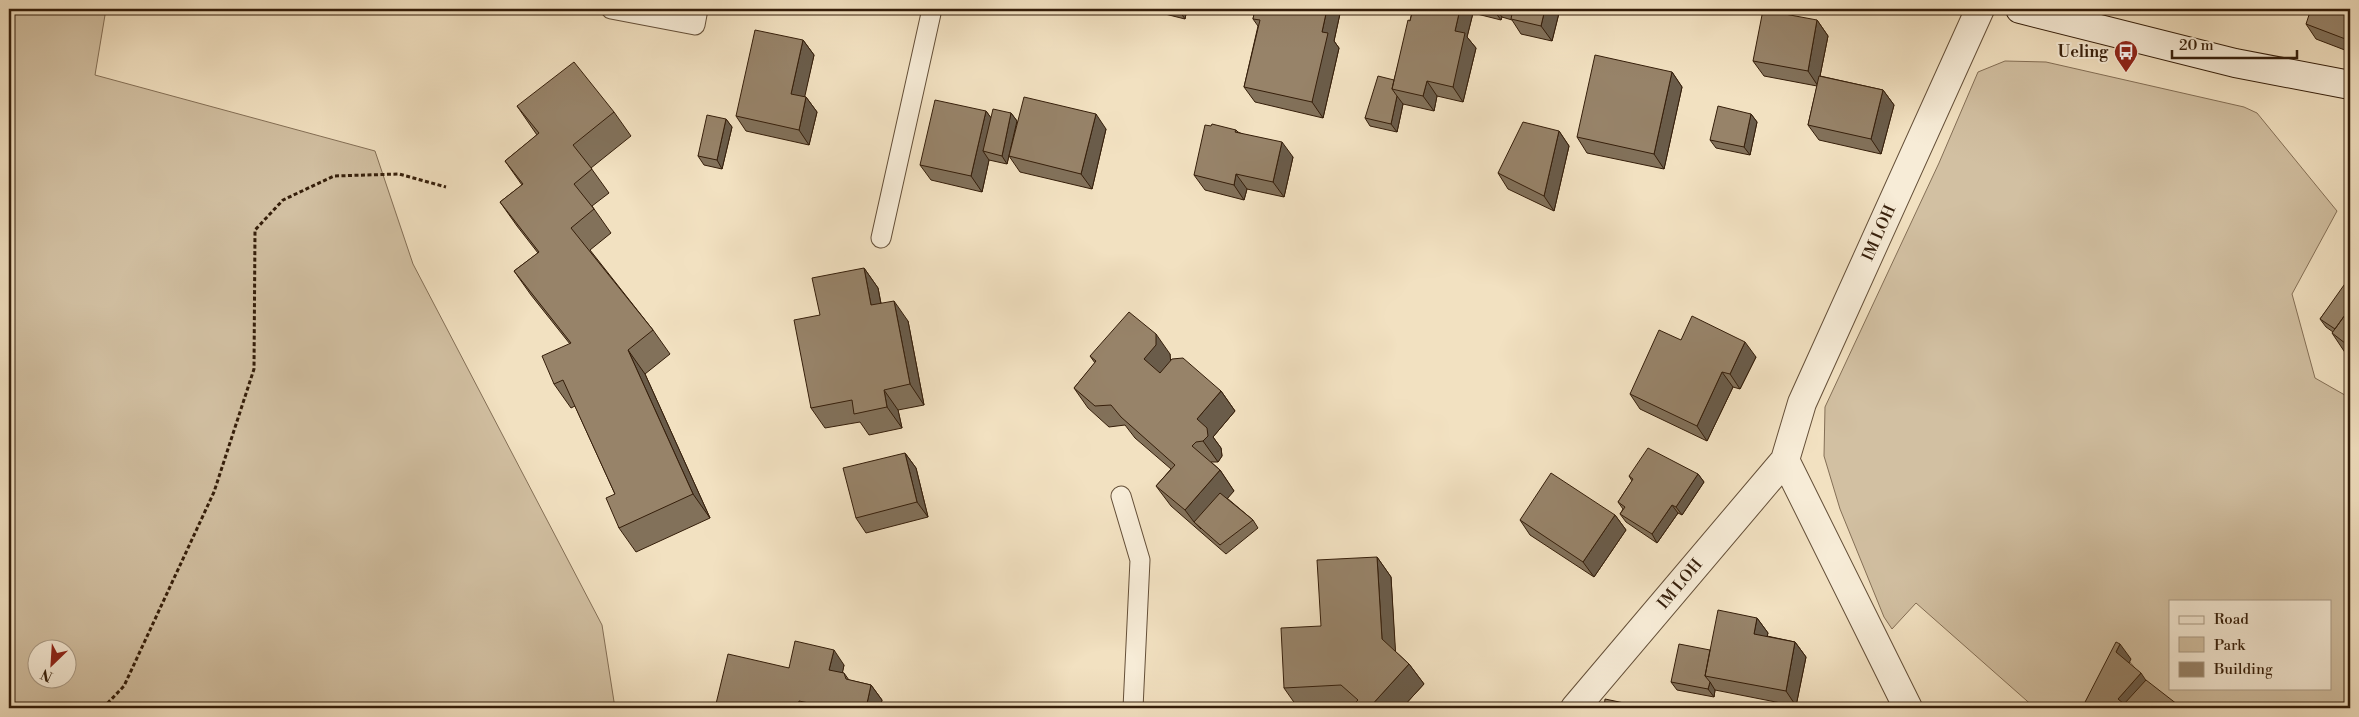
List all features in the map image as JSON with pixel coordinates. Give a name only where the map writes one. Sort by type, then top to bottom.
[{"type":"street","name":"IM LOH","points":[[1575,708],[1785,460],[1802,403],[1980,9]]},
{"type":"street","points":[[2020,9],[2235,64],[2350,85]]},
{"type":"street","points":[[1785,460],[1908,708]]},
{"type":"lane","points":[[611,9],[695,25],[698,9]]},
{"type":"lane","points":[[881,238],[932,9]]},
{"type":"lane","points":[[1121,496],[1140,560],[1133,708]]},
{"type":"path","points":[[102,708],[124,686],[177,574],[214,492],[251,379],[254,369],[256,230],[283,200],[334,176],[399,174],[446,187]]},
{"type":"green space","points":[[9,9],[106,9],[95,75],[375,151],[413,264],[602,625],[615,708],[9,708]]},
{"type":"green space","points":[[2005,61],[2046,62],[2244,107],[2257,113],[2337,211],[2292,294],[2315,378],[2350,398],[2350,708],[2178,708],[2151,688],[2126,657],[2100,708],[2035,708],[1916,603],[1892,629],[1884,617],[1840,509],[1824,456],[1825,407],[1939,163],[1978,72]]},
{"type":"building","points":[[1255,9],[1327,9],[1322,32],[1328,33],[1312,102],[1244,87],[1260,20],[1253,19]]},
{"type":"building","points":[[1413,9],[1460,9],[1455,31],[1465,33],[1453,87],[1427,81],[1423,96],[1392,89],[1408,20],[1410,21]]},
{"type":"building","points":[[1484,9],[1496,9],[1495,12]]},
{"type":"building","points":[[1513,9],[1545,9],[1541,26],[1511,19]]},
{"type":"building","points":[[2311,9],[2350,9],[2350,39],[2348,40],[2306,24]]},
{"type":"building","points":[[1763,10],[1817,20],[1808,71],[1753,61]]},
{"type":"building","points":[[755,30],[803,40],[791,94],[806,97],[799,130],[736,116]]},
{"type":"building","points":[[1595,55],[1672,72],[1654,154],[1577,137]]},
{"type":"building","points":[[574,62],[614,112],[573,145],[592,169],[574,184],[594,209],[571,228],[653,330],[628,350],[693,494],[619,528],[606,498],[615,494],[563,380],[554,384],[542,356],[571,343],[514,271],[539,252],[500,202],[523,184],[505,161],[539,133],[517,106]]},
{"type":"building","points":[[1378,76],[1394,80],[1392,89],[1397,96],[1391,124],[1365,118]]},
{"type":"building","points":[[1819,76],[1883,90],[1871,139],[1808,125]]},
{"type":"building","points":[[1024,97],[1096,114],[1081,174],[1009,156]]},
{"type":"building","points":[[935,100],[986,111],[971,176],[920,165]]},
{"type":"building","points":[[1718,106],[1751,114],[1744,147],[1710,140]]},
{"type":"building","points":[[993,109],[1011,113],[1002,156],[983,151]]},
{"type":"building","points":[[707,115],[726,119],[717,160],[698,156]]},
{"type":"building","points":[[1523,122],[1559,131],[1544,196],[1498,173]]},
{"type":"building","points":[[1212,124],[1236,130],[1235,132],[1282,142],[1273,182],[1236,174],[1234,185],[1194,175],[1205,125],[1211,126]]},
{"type":"building","points":[[864,268],[871,305],[894,301],[910,384],[884,390],[887,407],[854,414],[852,400],[811,408],[794,320],[820,315],[812,278]]},
{"type":"building","points":[[2349,278],[2350,308],[2335,329],[2320,319]]},
{"type":"building","points":[[2350,308],[2350,347],[2332,333]]},
{"type":"building","points":[[1129,312],[1156,334],[1156,345],[1144,359],[1160,373],[1172,359],[1183,358],[1221,391],[1197,419],[1207,428],[1208,436],[1203,441],[1196,442],[1192,446],[1220,470],[1185,510],[1156,486],[1175,465],[1121,417],[1111,405],[1095,406],[1074,388],[1096,361],[1090,356]]},
{"type":"building","points":[[1692,316],[1745,342],[1730,374],[1722,372],[1697,426],[1630,394],[1659,330],[1681,340]]},
{"type":"building","points":[[2350,360],[2350,369],[2346,366]]},
{"type":"building","points":[[1648,448],[1698,474],[1676,507],[1672,505],[1652,534],[1620,514],[1625,507],[1618,502],[1633,479],[1629,476]]},
{"type":"building","points":[[905,453],[917,502],[856,518],[843,468]]},
{"type":"building","points":[[1551,473],[1615,515],[1583,562],[1520,520]]},
{"type":"building","points":[[1220,493],[1253,520],[1220,545],[1194,522]]},
{"type":"building","points":[[1377,557],[1382,639],[1409,664],[1369,708],[1362,704],[1357,708],[1353,705],[1358,700],[1341,685],[1284,688],[1281,628],[1321,626],[1317,560]]},
{"type":"building","points":[[1718,610],[1757,618],[1754,634],[1795,642],[1786,691],[1705,676]]},
{"type":"building","points":[[795,641],[834,650],[829,670],[844,673],[846,679],[871,685],[866,708],[833,708],[799,701],[797,708],[765,703],[764,708],[715,708],[728,654],[789,668]]},
{"type":"building","points":[[2116,642],[2120,644],[2116,652],[2141,673],[2118,699],[2129,708],[2082,708]]},
{"type":"building","points":[[1679,644],[1710,650],[1705,676],[1710,682],[1708,689],[1671,682]]},
{"type":"building","points":[[2146,680],[2182,708],[2129,708],[2124,704]]},
{"type":"building","points":[[1605,699],[1648,708],[1604,708]]},
{"type":"place","name":"Ueling","points":[[2126,73]]}]
